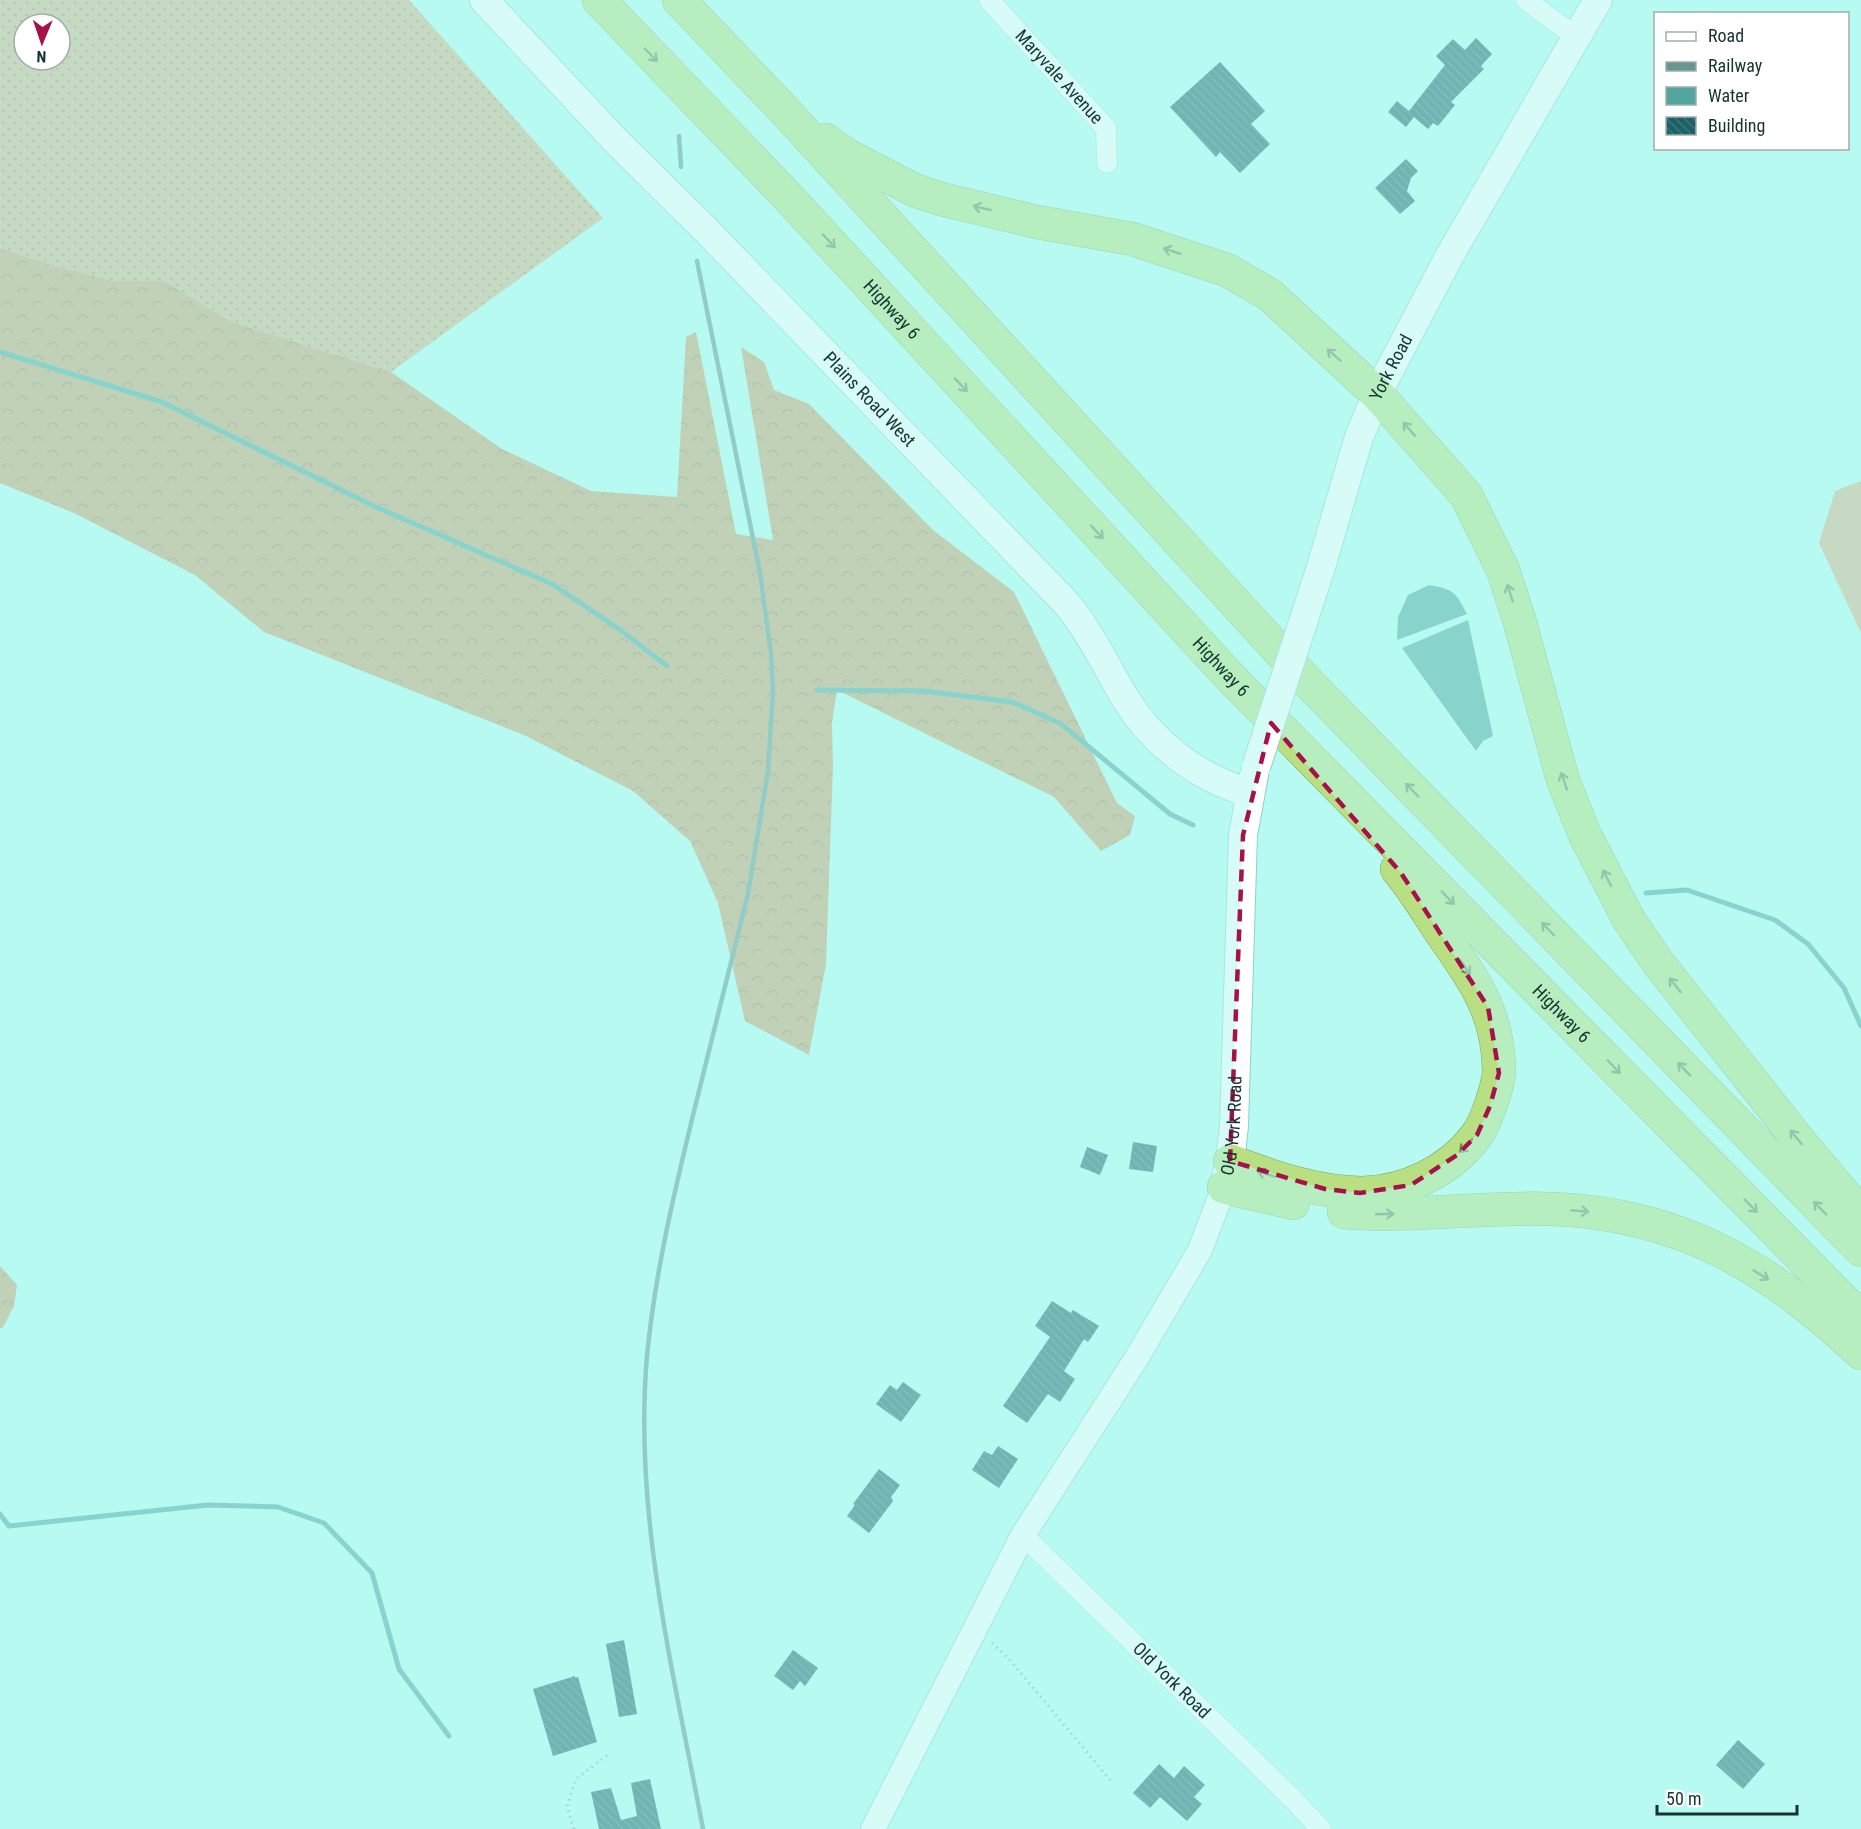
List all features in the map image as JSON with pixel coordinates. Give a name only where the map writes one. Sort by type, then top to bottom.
[{"type":"highway","name":"Highway 6","points":[[599,0],[789,198],[1230,676],[1861,1318]]},
{"type":"highway","points":[[679,0],[783,109],[1304,678],[1861,1250]]},
{"type":"highway","points":[[783,109],[847,155],[914,190],[941,199],[1037,222],[1132,239],[1227,270],[1270,295],[1377,394],[1467,495],[1503,570],[1519,619],[1563,780],[1585,835],[1629,920],[1659,964],[1801,1143],[1861,1214]]},
{"type":"highway","points":[[1227,1174],[1360,1193],[1411,1185],[1435,1172],[1477,1135],[1490,1106],[1499,1073],[1496,1040],[1488,1006],[1477,985],[1439,928],[1401,873],[1230,676]]},
{"type":"highway","points":[[1227,1174],[1323,1210],[1377,1215],[1551,1209],[1601,1213],[1640,1220],[1683,1233],[1725,1252],[1790,1293],[1828,1322],[1861,1353]]},
{"type":"main road","name":"Plains Road West","points":[[484,0],[615,140],[707,231],[1068,605],[1095,642],[1126,699],[1152,735],[1178,757],[1222,783],[1253,780]]},
{"type":"main road","name":"York Road","points":[[1253,780],[1321,567],[1359,437],[1377,394],[1450,255],[1598,0]]},
{"type":"main road","name":"Old York Road","points":[[1227,1174],[1234,1126],[1243,835],[1253,780]]},
{"type":"street","name":"Maryvale Avenue","points":[[989,0],[1106,128],[1107,163]]},
{"type":"street","points":[[1526,0],[1576,37]]},
{"type":"street","name":"Old York Road","points":[[873,1829],[1023,1535],[1136,1359],[1200,1250],[1227,1174]]},
{"type":"street","name":"Old York Road","points":[[1023,1535],[1321,1829]]},
{"type":"path","points":[[975,1628],[1009,1659],[1111,1781]]},
{"type":"path","points":[[574,1829],[567,1807],[576,1779],[609,1754]]},
{"type":"highlighted area","points":[[1271,723],[1401,873],[1488,1007],[1499,1073],[1490,1106],[1477,1135],[1457,1155],[1411,1185],[1360,1193],[1325,1189],[1230,1161],[1243,835]]},
{"type":"shaded area","points":[[0,0],[409,0],[603,218],[391,372],[232,322],[164,281],[113,281],[0,248]]},
{"type":"shaded area","points":[[1861,481],[1861,633],[1819,543],[1835,491]]},
{"type":"green space","points":[[0,248],[113,281],[164,281],[232,322],[391,372],[502,449],[591,491],[677,497],[686,337],[696,332],[736,534],[773,540],[741,347],[764,362],[774,390],[809,404],[933,530],[1014,592],[1117,803],[1135,816],[1130,835],[1101,851],[1054,797],[837,690],[832,723],[833,765],[826,964],[809,1055],[745,1021],[718,903],[690,841],[633,791],[524,735],[264,632],[195,575],[74,513],[0,483]]},
{"type":"green space","points":[[0,1266],[17,1285],[14,1306],[2,1329],[0,1328]]},
{"type":"water","points":[[1429,585],[1444,588],[1453,593],[1467,614],[1397,640],[1398,617],[1408,595]]},
{"type":"water","points":[[1468,620],[1493,736],[1483,741],[1476,751],[1402,648]]},
{"type":"building","points":[[1476,38],[1492,54],[1481,66],[1484,69],[1451,102],[1455,105],[1438,126],[1433,123],[1428,129],[1414,117],[1406,127],[1388,112],[1397,101],[1409,111],[1445,65],[1436,56],[1453,39],[1465,50]]},
{"type":"building","points":[[1220,62],[1265,111],[1251,124],[1270,144],[1240,173],[1220,152],[1216,157],[1170,107]]},
{"type":"building","points":[[1406,159],[1418,171],[1411,178],[1407,191],[1415,201],[1400,214],[1375,188]]},
{"type":"building","points":[[1133,1142],[1157,1146],[1153,1172],[1129,1169]]},
{"type":"building","points":[[1087,1147],[1108,1155],[1100,1175],[1080,1167]]},
{"type":"building","points":[[1052,1301],[1071,1313],[1073,1310],[1099,1326],[1088,1342],[1084,1339],[1064,1371],[1075,1379],[1060,1402],[1048,1394],[1027,1423],[1003,1406],[1050,1337],[1035,1326]]},
{"type":"building","points":[[903,1382],[921,1395],[901,1422],[876,1404],[890,1385],[897,1390]]},
{"type":"building","points":[[998,1446],[1018,1459],[999,1488],[972,1470],[984,1451],[992,1455]]},
{"type":"building","points":[[879,1469],[900,1485],[891,1497],[893,1501],[869,1533],[847,1516]]},
{"type":"building","points":[[624,1640],[637,1714],[619,1717],[606,1644]]},
{"type":"building","points":[[793,1650],[818,1668],[805,1686],[800,1681],[793,1690],[774,1676]]},
{"type":"building","points":[[575,1676],[575,1678],[578,1677],[597,1742],[553,1756],[533,1689]]},
{"type":"building","points":[[1738,1740],[1765,1764],[1743,1789],[1716,1765]]},
{"type":"building","points":[[1159,1764],[1174,1778],[1184,1766],[1205,1785],[1194,1797],[1202,1804],[1187,1821],[1160,1797],[1150,1808],[1133,1793]]},
{"type":"building","points":[[650,1779],[661,1829],[599,1829],[591,1792],[611,1788],[621,1820],[637,1816],[631,1783]]},
{"type":"waterway","points":[[0,352],[162,402],[376,507],[552,584],[619,629],[667,666]]},
{"type":"waterway","points":[[817,690],[924,691],[1012,702],[1060,723],[1170,814],[1193,825]]},
{"type":"waterway","points":[[1646,893],[1687,890],[1775,920],[1808,944],[1844,988],[1861,1026]]},
{"type":"waterway","points":[[0,1514],[9,1526],[208,1505],[278,1507],[324,1523],[372,1573],[399,1669],[449,1736]]},
{"type":"railway","points":[[679,136],[681,167]]},
{"type":"railway","points":[[697,261],[760,573],[771,653],[773,691],[768,771],[748,894],[673,1200],[660,1262],[647,1356],[644,1415],[651,1534],[669,1653],[703,1829]]}]
